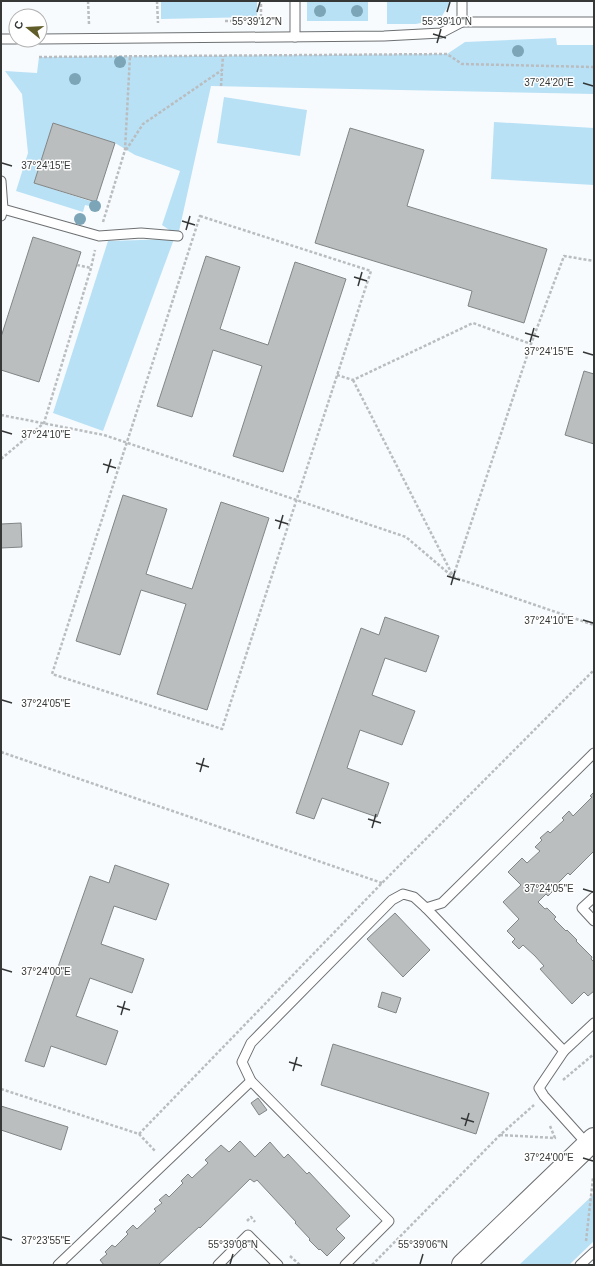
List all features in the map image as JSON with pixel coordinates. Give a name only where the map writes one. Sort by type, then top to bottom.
[{"type":"street","points":[[463,1265],[592,1145]]},
{"type":"lane","points":[[295,1],[295,37]]},
{"type":"lane","points":[[462,1],[462,22]]},
{"type":"lane","points":[[48,39],[384,36],[441,34],[462,22],[594,22]]},
{"type":"lane","points":[[1,181],[2,213],[99,236],[141,233],[178,236]]},
{"type":"lane","points":[[426,908],[442,903],[594,753]]},
{"type":"lane","points":[[345,1265],[389,1221],[251,1081],[242,1062],[251,1043],[392,900],[403,894],[414,897],[564,1052]]},
{"type":"lane","points":[[594,896],[582,908],[594,921]]},
{"type":"lane","points":[[592,1145],[544,1096],[539,1088],[564,1052],[594,1023]]},
{"type":"lane","points":[[58,1265],[251,1081]]},
{"type":"lane","points":[[218,1265],[248,1235],[278,1265]]},
{"type":"lane","points":[[580,1265],[593,1252]]},
{"type":"path","points":[[88,1],[89,24]]},
{"type":"path","points":[[150,23],[158,22],[157,1]]},
{"type":"path","points":[[222,21],[261,20],[261,1]]},
{"type":"path","points":[[82,24],[97,24]]},
{"type":"path","points":[[39,57],[447,54],[462,64],[594,68]]},
{"type":"path","points":[[221,86],[223,56]]},
{"type":"path","points":[[125,150],[143,124],[222,70]]},
{"type":"path","points":[[200,216],[371,271],[337,375],[222,729],[52,674],[200,216]]},
{"type":"path","points":[[453,576],[531,344],[564,256],[594,261]]},
{"type":"path","points":[[77,265],[91,268]]},
{"type":"path","points":[[337,375],[353,380],[473,323],[531,344]]},
{"type":"path","points":[[353,380],[453,576]]},
{"type":"path","points":[[1,415],[104,435],[406,537],[453,576],[594,625]]},
{"type":"path","points":[[1,459],[44,423]]},
{"type":"path","points":[[139,1134],[382,883],[594,670]]},
{"type":"path","points":[[1,752],[382,883]]},
{"type":"path","points":[[372,1265],[500,1135],[594,1054]]},
{"type":"path","points":[[1,1089],[139,1134],[166,1162]]},
{"type":"path","points":[[500,1135],[555,1138]]},
{"type":"path","points":[[593,1252],[586,1244],[593,1178],[594,1179]]},
{"type":"shaded area","points":[[161,1],[257,1],[257,17],[161,19]]},
{"type":"shaded area","points":[[307,1],[368,1],[368,21],[307,21]]},
{"type":"shaded area","points":[[387,1],[450,1],[450,3],[440,19],[416,24],[387,24]]},
{"type":"shaded area","points":[[556,38],[557,45],[594,45],[594,94],[211,86],[178,236],[162,225],[180,171],[135,155],[115,143],[53,123],[34,183],[99,204],[98,208],[85,205],[83,212],[16,191],[28,153],[22,94],[5,71],[37,73],[39,57],[447,54],[465,42]]},
{"type":"shaded area","points":[[224,97],[307,110],[300,156],[217,143]]},
{"type":"shaded area","points":[[494,122],[594,128],[594,185],[491,179]]},
{"type":"shaded area","points":[[174,239],[103,431],[53,413],[108,241]]},
{"type":"shaded area","points":[[594,1194],[594,1241],[569,1265],[519,1265]]},
{"type":"building","points":[[53,123],[115,143],[96,202],[34,183]]},
{"type":"building","points":[[350,128],[424,150],[407,206],[547,249],[524,323],[468,306],[472,291],[315,243]]},
{"type":"building","points":[[33,237],[81,252],[39,382],[1,370],[1,337]]},
{"type":"building","points":[[206,256],[240,267],[220,329],[268,345],[295,262],[346,279],[283,472],[233,456],[262,366],[213,350],[192,417],[157,406]]},
{"type":"building","points":[[584,371],[594,374],[594,444],[565,435]]},
{"type":"building","points":[[123,495],[167,509],[146,574],[192,589],[221,502],[269,518],[207,710],[157,694],[186,604],[141,590],[120,655],[76,641]]},
{"type":"building","points":[[21,523],[22,547],[1,548],[1,524]]},
{"type":"building","points":[[385,617],[439,636],[426,672],[385,658],[372,695],[415,711],[402,745],[360,730],[347,768],[389,783],[377,817],[322,798],[314,819],[296,813],[361,628],[379,635]]},
{"type":"building","points":[[594,792],[594,851],[570,875],[568,873],[548,896],[546,894],[538,902],[556,917],[554,919],[577,940],[576,941],[592,957],[591,959],[594,962],[594,991],[588,996],[584,992],[572,1004],[540,969],[544,966],[535,956],[523,945],[519,949],[512,942],[515,939],[507,931],[519,919],[503,902],[521,885],[508,872],[522,858],[527,863],[540,851],[535,847],[542,840],[540,838],[548,831],[550,833],[564,820],[562,818],[569,811],[573,816],[592,797],[590,796]]},
{"type":"building","points":[[115,865],[169,884],[156,920],[114,906],[101,944],[144,959],[132,993],[90,978],[76,1016],[118,1031],[106,1065],[51,1046],[44,1067],[25,1061],[90,876],[109,883]]},
{"type":"building","points":[[395,913],[430,950],[403,977],[367,939]]},
{"type":"building","points":[[382,992],[401,998],[396,1013],[378,1007]]},
{"type":"building","points":[[333,1044],[489,1093],[476,1134],[321,1085]]},
{"type":"building","points":[[258,1098],[267,1110],[259,1115],[251,1103]]},
{"type":"building","points":[[1,1106],[68,1127],[61,1150],[1,1130]]},
{"type":"building","points":[[240,1141],[255,1157],[270,1142],[284,1158],[288,1154],[307,1174],[309,1172],[350,1216],[336,1229],[345,1238],[327,1256],[309,1240],[310,1239],[295,1223],[296,1222],[257,1180],[254,1182],[250,1179],[200,1228],[199,1227],[158,1265],[104,1265],[100,1260],[107,1254],[105,1252],[112,1245],[115,1247],[128,1234],[126,1232],[133,1225],[137,1229],[156,1211],[154,1209],[162,1203],[159,1200],[166,1194],[169,1197],[183,1183],[181,1181],[188,1174],[192,1178],[208,1163],[205,1160],[221,1145],[229,1152]]}]
